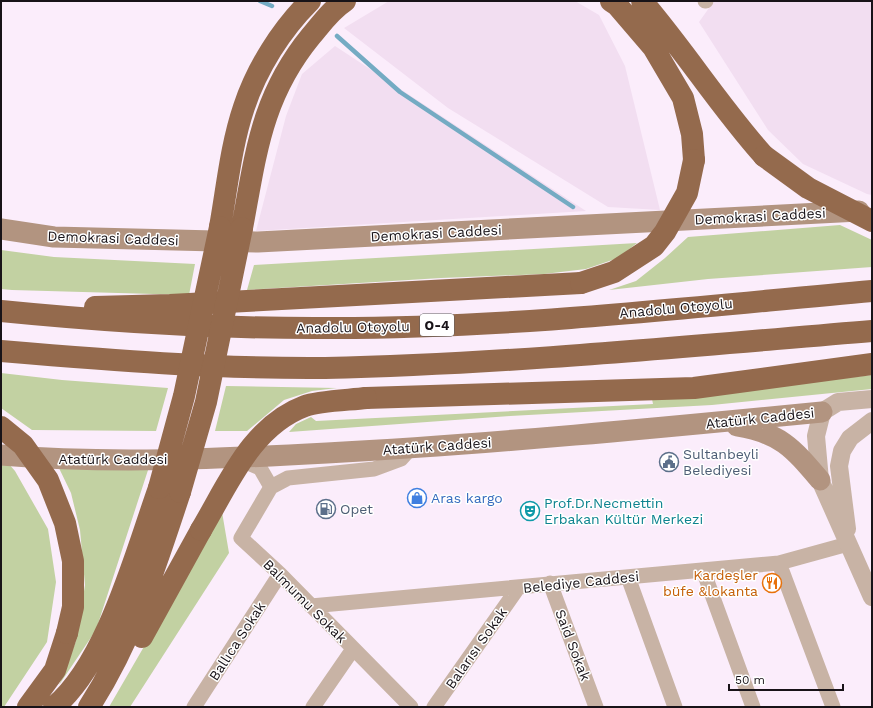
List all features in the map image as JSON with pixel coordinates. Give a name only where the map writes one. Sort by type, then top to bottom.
[{"type":"highway","points":[[54,707],[77,681],[106,632],[159,488],[184,396],[220,227],[238,127],[251,88],[261,67],[294,17],[310,1]]},
{"type":"highway","points":[[89,707],[105,683],[142,606],[180,492],[206,402],[260,136],[280,81],[291,62],[333,9],[345,1]]},
{"type":"highway","points":[[1,300],[70,307],[170,305],[581,283],[614,272],[654,246],[665,232],[686,193],[694,160],[692,134],[683,98],[653,47],[617,5],[611,1]]},
{"type":"highway","points":[[642,1],[667,30],[739,129],[764,156],[808,188],[872,221]]},
{"type":"highway","name":"Anadolu Otoyolu","points":[[1,311],[174,325],[334,328],[457,325],[582,317],[872,291]]},
{"type":"highway","points":[[1,351],[153,364],[323,368],[459,363],[596,354],[872,331]]},
{"type":"highway","points":[[97,707],[112,690],[201,530],[252,445],[274,422],[306,406],[366,398],[694,388],[872,364]]},
{"type":"highway","points":[[1,427],[23,445],[48,480],[65,523],[73,561],[73,607],[67,633],[55,670],[28,707]]},
{"type":"main road","name":"Demokrasi Caddesi","points":[[1,229],[54,237],[258,242],[872,210]]},
{"type":"main road","name":"Atatürk Caddesi","points":[[1,455],[59,460],[104,461],[238,458],[410,449],[822,412]]},
{"type":"main road","points":[[712,422],[757,429],[788,444],[820,480]]},
{"type":"street","points":[[872,399],[838,402],[822,412],[816,436],[820,480],[872,597]]},
{"type":"street","name":"Atatürk Caddesi","points":[[822,412],[872,408]]},
{"type":"street","points":[[848,544],[839,466],[842,451],[850,438],[872,421]]},
{"type":"street","points":[[238,458],[260,468],[271,487],[288,478],[374,469],[401,459],[410,449]]},
{"type":"street","name":"Balmumu Sokak","points":[[271,487],[241,538],[280,574],[411,707]]},
{"type":"street","name":"Belediye Caddesi","points":[[312,606],[779,563],[848,544]]},
{"type":"street","points":[[779,563],[833,707]]},
{"type":"street","points":[[703,570],[753,707]]},
{"type":"street","name":"Ballıca Sokak","points":[[194,707],[280,574]]},
{"type":"street","points":[[628,577],[675,707]]},
{"type":"street","name":"Said Sokak","points":[[550,584],[596,707]]},
{"type":"street","name":"Balarısı Sokak","points":[[434,707],[518,588]]},
{"type":"street","points":[[313,707],[353,649]]},
{"type":"shaded area","points":[[389,1],[575,1],[599,15],[625,66],[660,210],[608,207],[448,108],[344,28]]},
{"type":"shaded area","points":[[714,1],[872,1],[872,195],[803,164],[768,130],[699,22]]},
{"type":"shaded area","points":[[335,46],[586,211],[256,231],[286,116],[302,74]]},
{"type":"green space","points":[[840,225],[872,240],[872,267],[708,279],[609,290],[636,281],[688,237]]},
{"type":"green space","points":[[637,243],[618,258],[586,269],[544,274],[441,278],[247,290],[254,265]]},
{"type":"green space","points":[[1,250],[54,257],[195,264],[189,295],[12,290],[1,289]]},
{"type":"green space","points":[[1,373],[62,380],[168,388],[156,431],[32,430],[1,408]]},
{"type":"green space","points":[[872,375],[872,389],[712,405],[510,416],[289,432],[296,424],[311,417],[316,421],[653,404],[652,399]]},
{"type":"green space","points":[[226,386],[337,388],[312,391],[284,400],[247,431],[215,431]]},
{"type":"green space","points":[[1,455],[15,471],[48,529],[56,582],[47,642],[4,707],[1,707]]},
{"type":"green space","points":[[58,466],[149,467],[96,630],[59,685],[76,641],[85,585],[80,530],[71,493]]},
{"type":"green space","points":[[222,512],[229,553],[130,707],[109,707]]},
{"type":"waterway","points":[[260,1],[272,6]]},
{"type":"waterway","points":[[337,36],[400,92],[573,207]]},
{"type":"place","name":"Sultanbeyli Belediyesi","points":[[669,462]]},
{"type":"place","name":"Aras kargo","points":[[417,498]]},
{"type":"place","name":"Opet","points":[[326,509]]},
{"type":"place","name":"Prof.Dr.Necmettin Erbakan Kültür Merkezi","points":[[530,511]]},
{"type":"place","name":"Kardeşler büfe &lokanta","points":[[772,583]]}]
